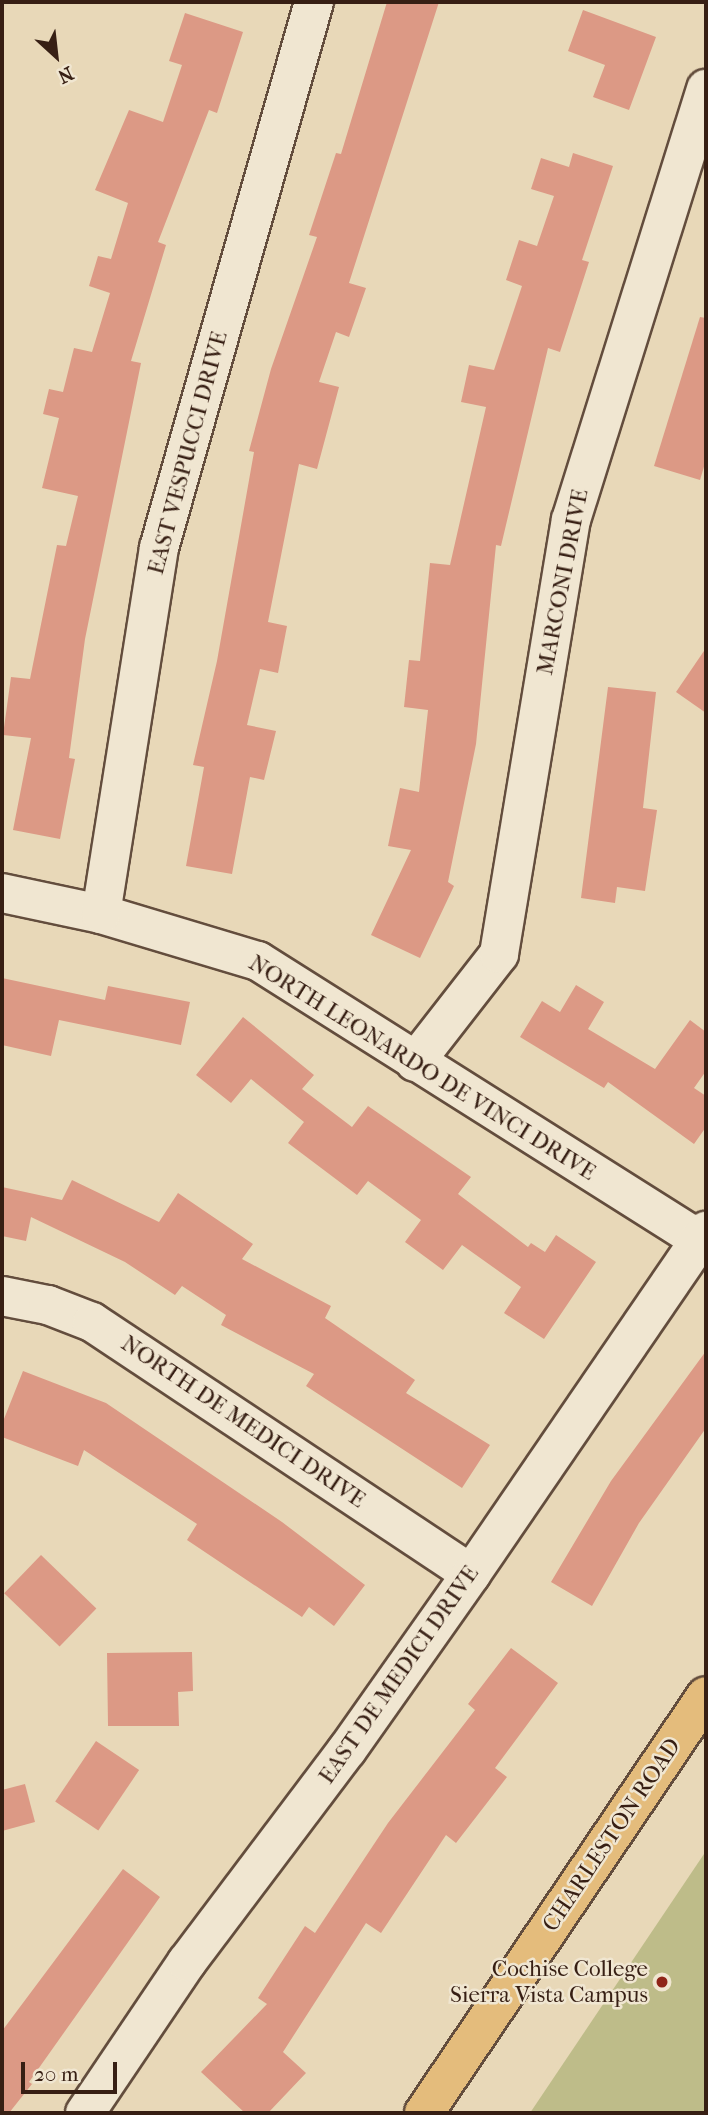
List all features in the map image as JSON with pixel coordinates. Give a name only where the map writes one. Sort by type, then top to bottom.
[{"type":"main road","name":"CHARLESTON ROAD","points":[[424,2113],[706,1696]]},
{"type":"street","name":"EAST VESPUCCI DRIVE","points":[[101,914],[159,548],[314,2]]},
{"type":"street","name":"MARCONI DRIVE","points":[[415,1062],[499,954],[571,520],[706,89]]},
{"type":"street","name":"NORTH LEONARDO DE VINCI DRIVE","points":[[2,893],[101,914],[258,961],[415,1062],[704,1239]]},
{"type":"street","name":"EAST DE MEDICI DRIVE","points":[[85,2113],[187,1962],[347,1750],[704,1239]]},
{"type":"street","name":"NORTH DE MEDICI DRIVE","points":[[2,1296],[48,1305],[92,1322],[471,1574]]},
{"type":"shaded area","name":"Cochise College Sierra Vista Campus","points":[[706,1851],[706,2113],[530,2113]]},
{"type":"building","points":[[387,2],[439,2],[349,283],[366,288],[349,337],[336,332],[319,382],[339,387],[317,469],[299,464],[268,622],[287,626],[278,673],[260,669],[247,725],[276,731],[264,780],[250,777],[232,874],[186,866],[204,767],[193,765],[217,661],[254,452],[249,451],[271,369],[317,237],[309,235],[336,153],[341,154]]},
{"type":"building","points":[[583,10],[656,37],[629,110],[593,97],[605,65],[568,51]]},
{"type":"building","points":[[185,13],[243,32],[217,113],[209,110],[158,242],[166,245],[131,361],[141,363],[85,639],[69,758],[75,759],[60,839],[13,830],[31,738],[3,735],[11,677],[30,679],[57,545],[66,546],[78,496],[42,488],[59,418],[43,414],[49,389],[63,392],[74,348],[92,352],[110,293],[89,286],[98,256],[111,259],[128,203],[95,190],[129,110],[163,122],[182,65],[169,61]]},
{"type":"building","points":[[573,153],[613,166],[582,260],[589,262],[560,352],[548,348],[501,546],[496,545],[476,744],[448,882],[454,886],[420,958],[371,935],[411,850],[388,846],[400,788],[419,792],[428,710],[404,707],[409,660],[420,661],[430,563],[450,565],[486,407],[461,402],[469,365],[494,370],[522,286],[506,280],[519,240],[537,246],[554,196],[531,189],[541,158],[569,167]]},
{"type":"building","points":[[700,317],[706,318],[706,460],[700,480],[654,466]]},
{"type":"building","points":[[706,648],[706,713],[676,692]]},
{"type":"building","points":[[608,687],[656,692],[643,808],[657,810],[645,891],[617,887],[615,903],[581,898]]},
{"type":"building","points":[[2,978],[105,1000],[108,986],[190,1002],[181,1045],[59,1020],[51,1056],[2,1045]]},
{"type":"building","points":[[576,985],[604,1002],[588,1029],[655,1069],[690,1020],[706,1032],[706,1071],[694,1088],[706,1096],[706,1127],[694,1144],[608,1082],[604,1088],[520,1037],[542,1001],[560,1012]]},
{"type":"building","points":[[243,1017],[314,1075],[302,1089],[352,1127],[368,1106],[471,1177],[458,1194],[528,1247],[531,1243],[545,1252],[556,1235],[596,1262],[544,1339],[504,1313],[521,1287],[462,1245],[443,1270],[405,1242],[421,1220],[368,1181],[357,1195],[288,1143],[304,1122],[251,1079],[231,1103],[196,1075]]},
{"type":"building","points":[[72,1180],[159,1222],[178,1193],[253,1244],[242,1259],[331,1306],[325,1318],[415,1380],[406,1393],[490,1445],[462,1488],[306,1386],[314,1374],[221,1325],[226,1315],[182,1286],[175,1295],[125,1262],[31,1217],[26,1241],[2,1236],[2,1187],[62,1200]]},
{"type":"building","points":[[706,1351],[706,1428],[639,1523],[592,1606],[551,1582],[611,1481]]},
{"type":"building","points":[[23,1371],[106,1403],[282,1522],[365,1585],[334,1626],[309,1607],[302,1617],[187,1540],[197,1524],[84,1450],[78,1466],[2,1437],[2,1424]]},
{"type":"building","points":[[41,1555],[96,1608],[60,1647],[4,1593]]},
{"type":"building","points":[[511,1648],[558,1683],[495,1768],[507,1777],[456,1843],[446,1835],[381,1933],[366,1923],[283,2052],[306,2073],[268,2113],[245,2113],[201,2072],[267,2004],[258,1998],[305,1926],[315,1933],[388,1823],[475,1710],[468,1704]]},
{"type":"building","points":[[192,1652],[193,1691],[178,1692],[179,1726],[108,1726],[107,1653]]},
{"type":"building","points":[[96,1741],[139,1770],[98,1831],[55,1802]]},
{"type":"building","points":[[25,1784],[35,1822],[2,1831],[2,1790]]},
{"type":"building","points":[[123,1869],[160,1897],[29,2082],[32,2084],[9,2113],[2,2113],[2,2031]]},
{"type":"place","name":"Cochise College Sierra Vista Campus","points":[[662,1982]]}]
